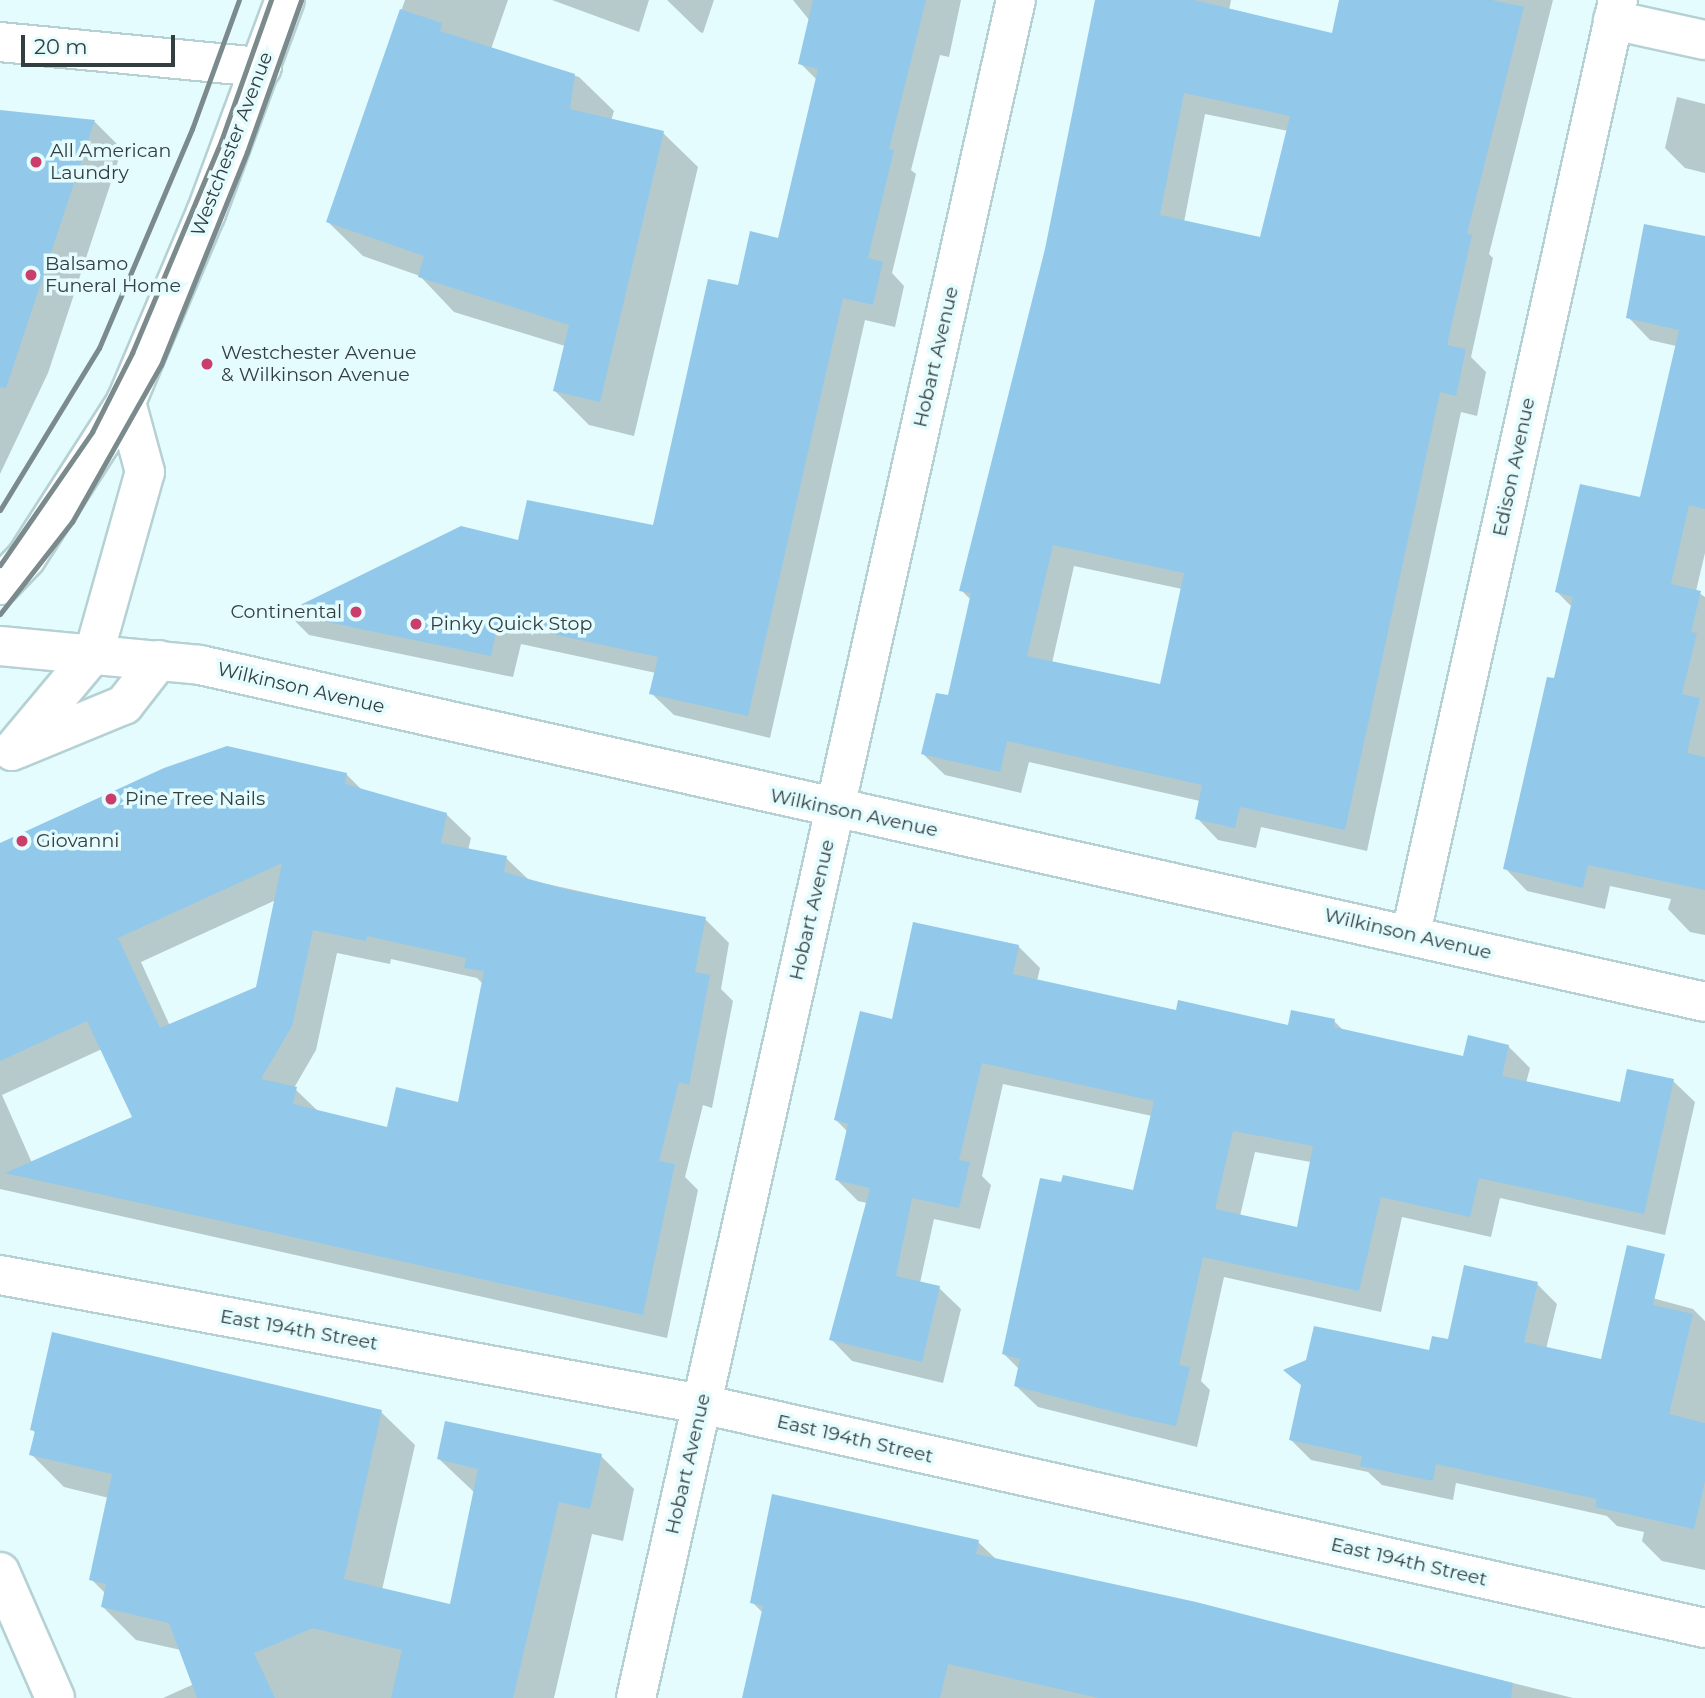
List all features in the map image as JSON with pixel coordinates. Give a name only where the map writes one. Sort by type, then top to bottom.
[{"type":"street","name":"Westchester Avenue","points":[[0,585],[26,558],[126,402],[156,340],[262,67],[285,0]]},
{"type":"street","name":"Hobart Avenue","points":[[636,1698],[1016,0]]},
{"type":"street","points":[[1616,10],[1705,40]]},
{"type":"street","name":"Edison Avenue","points":[[1411,933],[1616,10]]},
{"type":"street","points":[[0,42],[262,67]]},
{"type":"street","points":[[6,754],[94,653],[145,472],[126,402]]},
{"type":"street","name":"Wilkinson Avenue","points":[[0,646],[200,665],[835,809],[1411,933],[1705,1002]]},
{"type":"street","points":[[6,754],[124,705],[159,660]]},
{"type":"street","name":"East 194th Street","points":[[0,1275],[701,1404],[1705,1628]]},
{"type":"street","points":[[0,1572],[55,1698]]},
{"type":"building","points":[[813,0],[926,0],[889,149],[894,150],[868,258],[883,262],[873,305],[843,298],[748,716],[649,694],[658,657],[498,622],[491,656],[284,613],[461,526],[518,540],[527,500],[653,525],[708,279],[738,285],[750,231],[778,238],[818,69],[798,64]]},
{"type":"building","points":[[1095,0],[1194,0],[1332,33],[1339,0],[1492,0],[1524,7],[1467,234],[1472,235],[1447,345],[1466,349],[1456,396],[1440,392],[1345,830],[1240,807],[1235,828],[1195,819],[1202,785],[1007,741],[1000,772],[921,754],[936,693],[948,695],[971,593],[959,591],[1045,249]],"holes":[[[1184,93],[1290,116],[1260,237],[1160,215]],[[1053,545],[1184,573],[1160,684],[1027,656]]]},
{"type":"building","points":[[400,9],[442,23],[440,31],[575,74],[570,109],[664,131],[600,402],[553,391],[569,325],[418,277],[424,256],[326,222]]},
{"type":"building","points":[[0,110],[95,120],[6,388],[0,387]]},
{"type":"building","points":[[1644,224],[1705,236],[1705,509],[1689,505],[1671,584],[1701,591],[1691,632],[1697,633],[1682,694],[1700,698],[1687,753],[1705,757],[1705,890],[1588,865],[1583,888],[1503,869],[1547,677],[1554,678],[1573,597],[1555,592],[1580,484],[1640,497],[1679,330],[1626,318]]},
{"type":"building","points":[[227,746],[347,773],[345,784],[447,813],[441,843],[507,856],[504,872],[568,890],[706,917],[695,972],[710,975],[689,1085],[679,1082],[659,1161],[675,1164],[643,1315],[5,1173],[132,1117],[87,1021],[0,1061],[0,843],[164,768]],"holes":[[[282,863],[256,987],[160,1028],[118,938]],[[313,930],[366,941],[367,936],[466,958],[464,968],[484,971],[458,1102],[396,1087],[387,1127],[293,1104],[297,1087],[261,1079],[292,1026]]]},
{"type":"building","points":[[913,922],[1019,945],[1013,974],[1176,1010],[1178,1000],[1288,1025],[1291,1010],[1335,1019],[1334,1027],[1463,1056],[1468,1035],[1509,1045],[1502,1076],[1620,1102],[1627,1069],[1674,1079],[1644,1214],[1479,1178],[1470,1217],[1381,1197],[1359,1291],[1203,1257],[1179,1365],[1190,1367],[1176,1426],[1014,1386],[1020,1359],[1002,1354],[1040,1178],[1061,1182],[1063,1175],[1133,1190],[1154,1101],[982,1063],[959,1160],[970,1162],[959,1208],[912,1198],[896,1276],[940,1286],[922,1362],[829,1340],[870,1188],[835,1180],[848,1124],[834,1120],[860,1011],[892,1019]],"holes":[[[1233,1131],[1313,1146],[1297,1227],[1215,1209]]]},
{"type":"building","points":[[1627,1245],[1665,1254],[1653,1305],[1693,1314],[1669,1414],[1705,1423],[1705,1481],[1694,1529],[1595,1507],[1597,1499],[1436,1464],[1433,1481],[1360,1466],[1362,1456],[1289,1440],[1301,1385],[1283,1370],[1306,1360],[1314,1326],[1429,1350],[1432,1336],[1448,1339],[1464,1265],[1538,1282],[1524,1342],[1601,1359]]},
{"type":"building","points":[[52,1332],[382,1410],[344,1579],[450,1604],[478,1469],[437,1459],[445,1421],[602,1454],[590,1509],[559,1502],[513,1698],[391,1698],[402,1650],[313,1628],[254,1653],[275,1698],[197,1698],[169,1623],[101,1607],[106,1584],[89,1580],[112,1474],[29,1455],[35,1431],[30,1430]]},
{"type":"building","points":[[772,1494],[979,1540],[976,1554],[1196,1602],[1513,1683],[1511,1698],[1099,1698],[948,1664],[940,1698],[742,1698],[763,1606],[750,1603]]},
{"type":"railway","points":[[0,510],[99,348],[192,129],[239,0]]},
{"type":"railway","points":[[0,565],[92,432],[132,353],[221,141],[271,0]]},
{"type":"railway","points":[[0,614],[72,522],[161,365],[247,152],[301,0]]},
{"type":"place","name":"All American Laundry","points":[[36,162]]},
{"type":"place","name":"Balsamo Funeral Home","points":[[31,275]]},
{"type":"place","name":"Westchester Avenue & Wilkinson Avenue","points":[[207,364]]},
{"type":"place","name":"Continental","points":[[356,612]]},
{"type":"place","name":"Pinky Quick Stop","points":[[416,624]]},
{"type":"place","name":"Pine Tree Nails","points":[[111,799]]},
{"type":"place","name":"Giovanni","points":[[22,841]]}]
